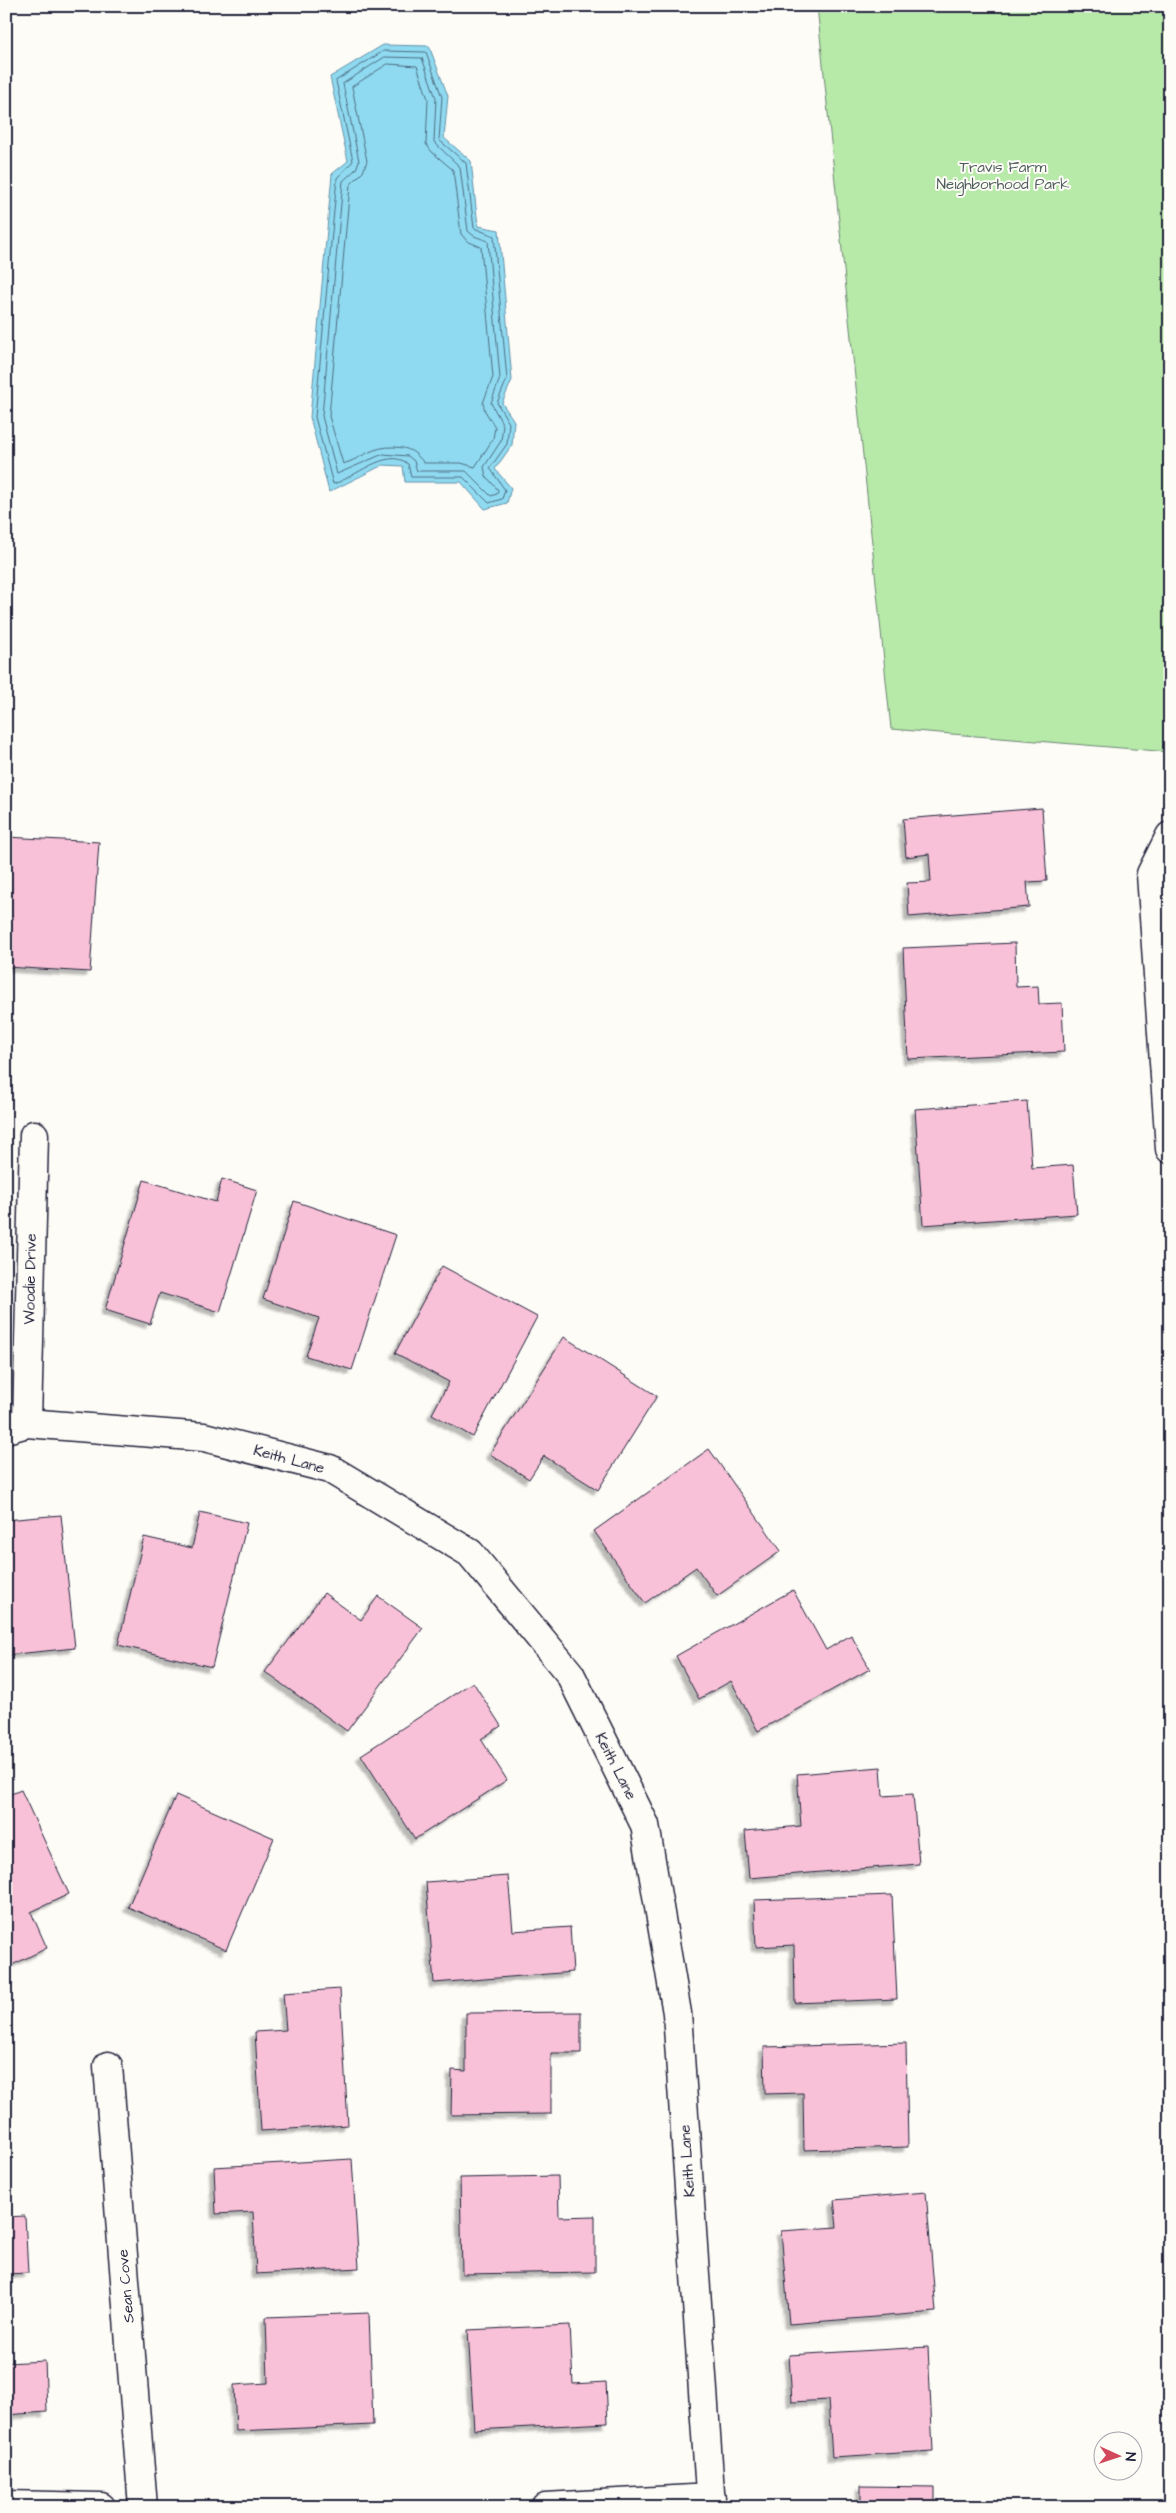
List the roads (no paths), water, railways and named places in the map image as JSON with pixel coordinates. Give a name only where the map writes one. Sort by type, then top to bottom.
[{"type":"street","points":[[1170,836],[1151,874],[1170,1149]]},
{"type":"street","name":"Woodie Drive","points":[[17,1426],[34,1135]]},
{"type":"street","name":"Keith Lane","points":[[17,1426],[204,1437],[330,1469],[470,1553],[570,1674],[645,1824],[677,2013],[711,2502]]},
{"type":"street","name":"Sean Cove","points":[[108,2066],[143,2507]]},
{"type":"street","points":[[545,2507],[711,2502]]},
{"type":"street","points":[[6,2505],[101,2507]]},
{"type":"water","points":[[383,45],[429,46],[448,96],[444,138],[471,161],[478,226],[499,230],[512,380],[502,403],[514,421],[512,445],[495,469],[511,488],[507,503],[485,509],[461,482],[405,482],[403,466],[383,465],[329,492],[310,417],[332,174],[348,161],[330,77]]},
{"type":"park label","name":"Travis Farm Neighborhood Park","points":[[1003,176]]}]
